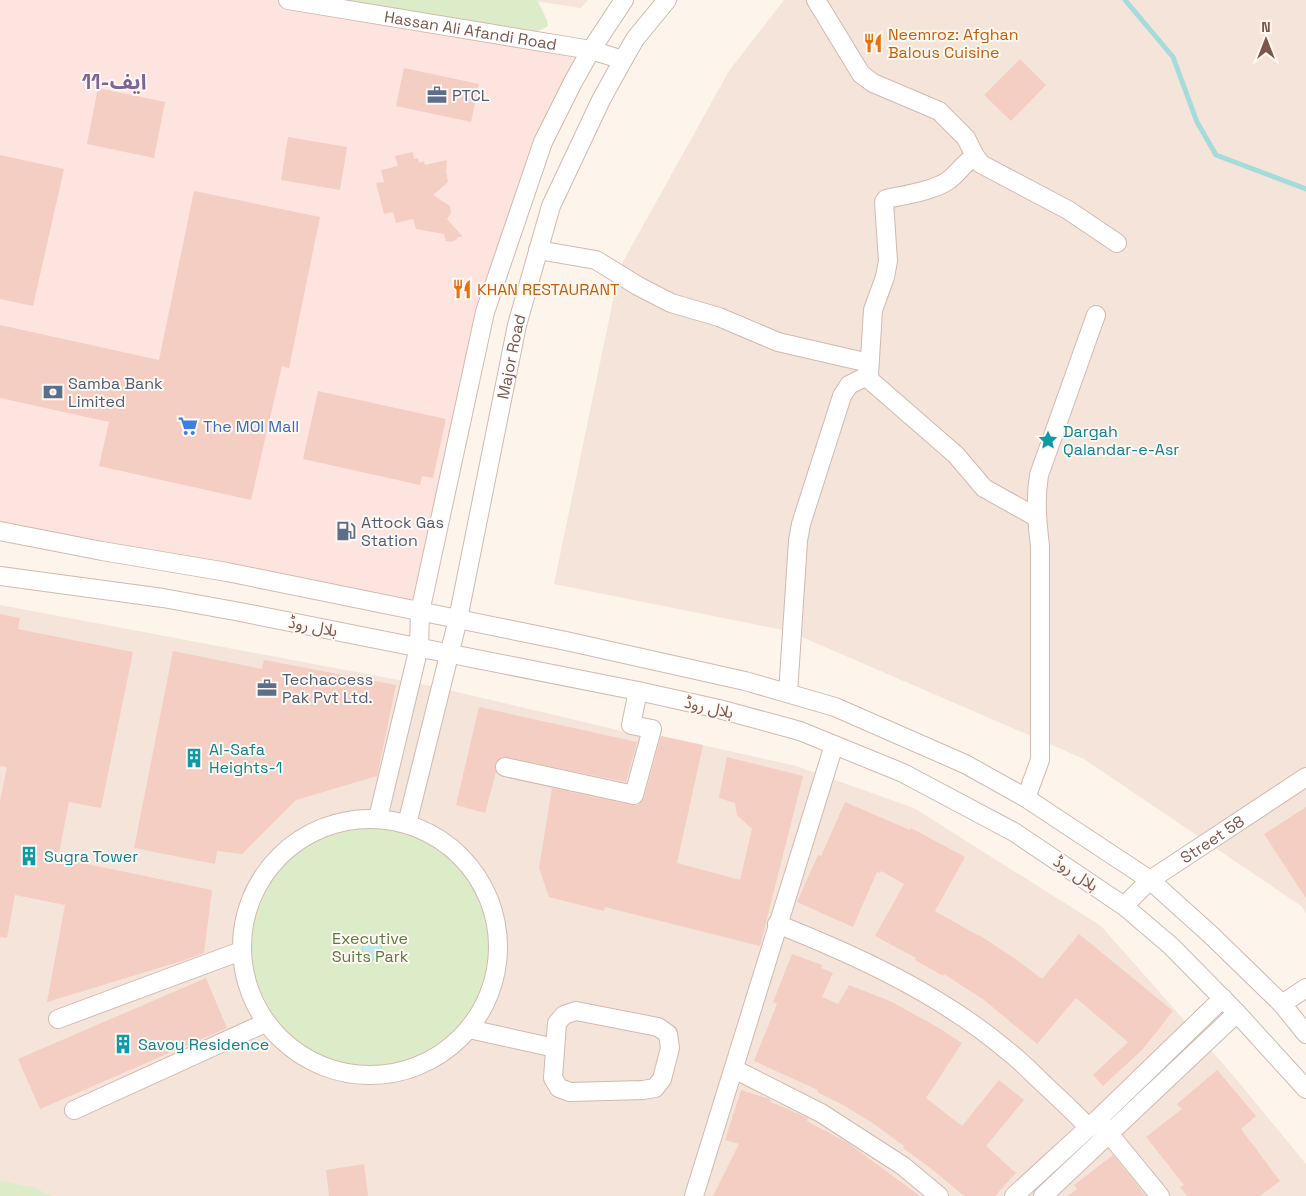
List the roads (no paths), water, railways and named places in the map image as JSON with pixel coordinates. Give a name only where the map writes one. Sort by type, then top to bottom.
[{"type":"street","name":"Hassan Ali Afandi Road","points":[[288,0],[591,50],[623,60]]},
{"type":"street","name":"Major Road","points":[[378,818],[419,648],[420,612],[485,312],[543,142],[591,50],[624,0]]},
{"type":"street","name":"Major Road","points":[[407,824],[458,619],[517,325],[551,206],[601,100],[623,60],[635,39],[667,0]]},
{"type":"street","points":[[816,0],[861,74],[873,83],[939,111],[966,138],[975,156],[989,170],[1068,210],[1117,243]]},
{"type":"street","points":[[975,156],[964,163],[948,180],[932,188],[886,199],[884,202],[888,261],[885,277],[873,310],[869,369],[871,381],[956,455],[984,488],[1036,517]]},
{"type":"street","points":[[538,250],[596,260],[638,286],[671,303],[719,317],[778,342],[869,369]]},
{"type":"street","points":[[1026,798],[1040,760],[1040,546],[1036,517],[1036,495],[1039,475],[1096,315]]},
{"type":"street","points":[[788,693],[798,541],[804,510],[811,494],[842,396],[849,385],[869,369]]},
{"type":"street","name":"ہلال روڈ","points":[[0,531],[102,551],[227,572],[670,663],[835,707],[965,764],[1026,798],[1150,880],[1211,935],[1282,1004],[1306,1034]]},
{"type":"street","name":"ہلال روڈ","points":[[0,576],[163,598],[638,691],[719,709],[791,729],[834,745],[903,773],[1014,832],[1124,906],[1171,946],[1223,998],[1306,1089]]},
{"type":"street","points":[[505,768],[634,795],[652,729],[631,725],[638,691]]},
{"type":"street","points":[[694,1196],[834,745]]},
{"type":"street","name":"Street 58","points":[[1124,906],[1150,880],[1306,777]]},
{"type":"street","points":[[378,818],[407,824],[442,840],[470,865],[489,898],[498,934],[496,972],[486,1002],[469,1030],[445,1051],[417,1066],[386,1074],[353,1074],[312,1061],[290,1048],[265,1023],[248,989],[241,951],[243,923],[255,888],[276,858],[306,835],[340,821],[378,818]]},
{"type":"street","points":[[777,924],[827,943],[875,966],[921,991],[966,1020],[1009,1051],[1108,1134],[1160,1196]]},
{"type":"street","points":[[58,1019],[241,951]]},
{"type":"street","points":[[1282,1004],[1306,988]]},
{"type":"street","points":[[1014,1196],[1094,1124],[1223,998]]},
{"type":"street","points":[[576,1011],[658,1027],[668,1034],[670,1048],[662,1079],[655,1088],[570,1092],[559,1088],[553,1078],[555,1048],[557,1023],[564,1015],[576,1011]]},
{"type":"street","points":[[1043,1196],[1237,1013]]},
{"type":"street","points":[[74,1110],[265,1023]]},
{"type":"street","points":[[469,1030],[555,1048]]},
{"type":"street","points":[[734,1069],[821,1113],[903,1166],[939,1196]]},
{"type":"water","points":[[372,940],[379,943],[382,950],[379,957],[372,960],[365,957],[362,950],[365,943]]},
{"type":"waterway","points":[[1125,0],[1173,57],[1197,122],[1216,155],[1306,189]]},
{"type":"place","name":"Neemroz: Afghan Balous Cuisine","points":[[873,43]]},
{"type":"place","name":"PTCL","points":[[437,95]]},
{"type":"place","name":"KHAN RESTAURANT","points":[[462,289]]},
{"type":"place","name":"Samba Bank Limited","points":[[53,392]]},
{"type":"place","name":"The MOI Mall","points":[[188,426]]},
{"type":"place","name":"Dargah Qalandar-e-Asr","points":[[1048,440]]},
{"type":"place","name":"Attock Gas Station","points":[[346,531]]},
{"type":"place","name":"Techaccess Pak Pvt Ltd.","points":[[267,688]]},
{"type":"place","name":"Al-Safa Heights-1","points":[[194,758]]},
{"type":"place","name":"Sugra Tower","points":[[29,856]]},
{"type":"place","name":"Savoy Residence","points":[[123,1044]]},
{"type":"district","name":"ایف-11","points":[[114,82]]},
{"type":"park label","name":"Executive Suits Park","points":[[370,947]]}]
